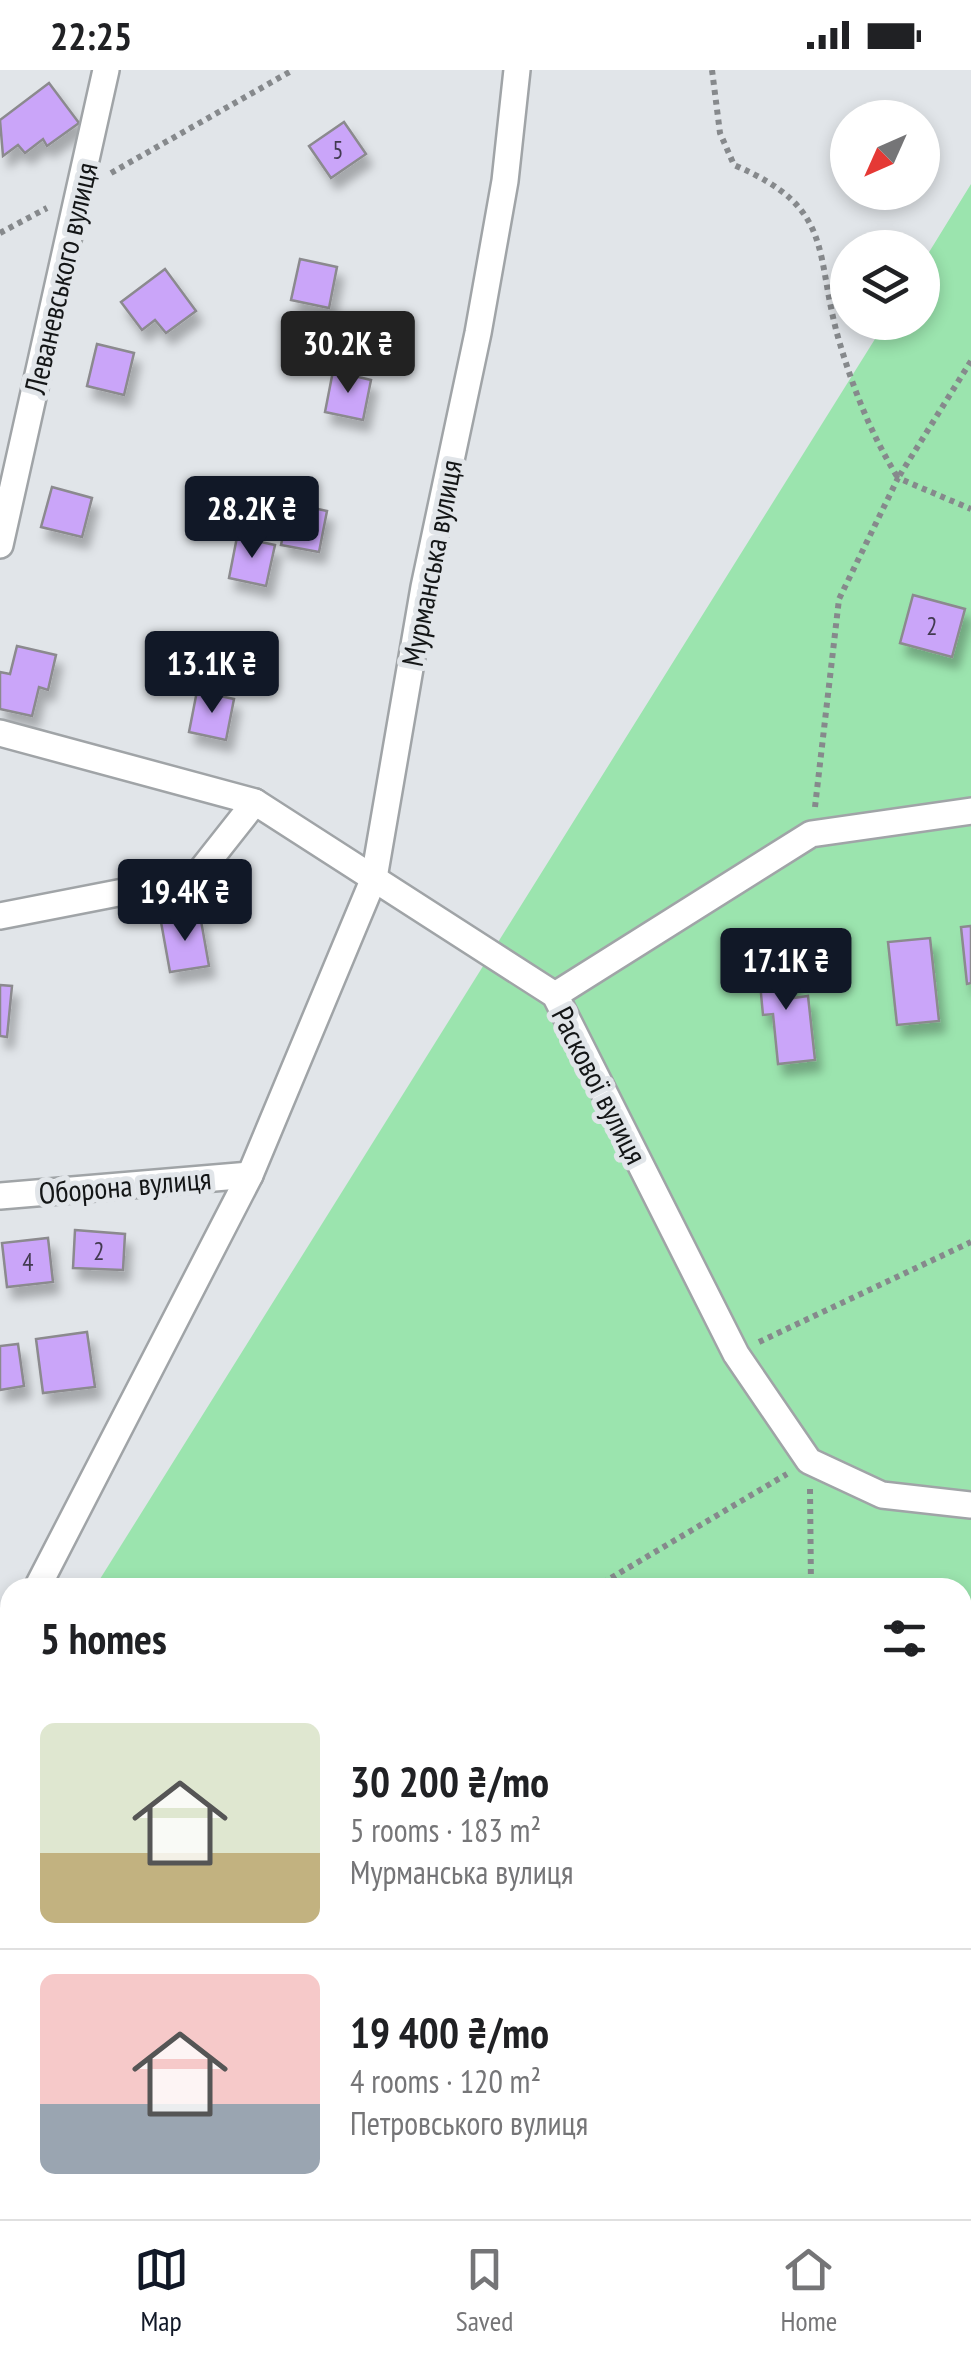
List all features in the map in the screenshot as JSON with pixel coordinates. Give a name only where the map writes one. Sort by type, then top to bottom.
[{"type":"street","name":"Леваневського вулиця","points":[[0,546],[106,70]]},
{"type":"street","name":"Мурманська вулиця","points":[[42,1578],[250,1174],[374,878],[424,587],[492,257],[517,70]]},
{"type":"street","name":"Раскової вулиця","points":[[0,733],[255,802],[554,995],[736,1354],[809,1462]]},
{"type":"street","points":[[0,916],[195,878],[255,802]]},
{"type":"street","points":[[554,995],[812,834],[971,812]]},
{"type":"street","name":"Оборона вулиця","points":[[0,1196],[250,1174]]},
{"type":"street","points":[[809,1462],[882,1495],[971,1505]]},
{"type":"path","points":[[0,233],[293,70]]},
{"type":"path","points":[[712,70],[720,133],[734,165],[767,179],[808,214],[826,263],[839,341],[875,441],[898,478],[971,509]]},
{"type":"path","points":[[812,834],[839,599],[898,478],[971,361]]},
{"type":"path","points":[[736,1354],[971,1242]]},
{"type":"path","points":[[611,1578],[809,1462],[812,1578]]},
{"type":"green space","points":[[971,184],[971,1578],[101,1578],[874,340],[940,340],[940,234]]},
{"type":"building","points":[[49,83],[79,123],[47,146],[43,139],[25,153],[18,145],[3,156],[0,120]]},
{"type":"building","points":[[344,122],[366,154],[331,178],[309,146]]},
{"type":"building","points":[[300,259],[337,267],[329,308],[291,300]]},
{"type":"building","points":[[165,269],[196,311],[166,333],[155,320],[142,330],[121,302]]},
{"type":"building","points":[[97,344],[134,353],[124,395],[87,386]]},
{"type":"building","points":[[333,371],[371,380],[363,420],[325,412]]},
{"type":"building","points":[[52,487],[92,498],[82,537],[41,527]]},
{"type":"building","points":[[290,503],[327,511],[319,552],[281,545]]},
{"type":"building","points":[[237,537],[275,545],[266,586],[229,578]]},
{"type":"building","points":[[913,595],[965,609],[952,657],[900,643]]},
{"type":"building","points":[[17,646],[56,655],[48,690],[39,687],[32,716],[0,709],[0,672],[10,674]]},
{"type":"building","points":[[197,691],[234,699],[226,740],[189,732]]},
{"type":"building","points":[[200,915],[209,966],[170,972],[161,922]]},
{"type":"building","points":[[971,926],[971,983],[967,984],[961,927]]},
{"type":"building","points":[[930,938],[939,1021],[897,1025],[888,942]]},
{"type":"building","points":[[789,959],[793,998],[808,996],[815,1060],[778,1064],[773,1014],[763,1015],[758,962]]},
{"type":"building","points":[[0,985],[12,986],[7,1037],[0,1036]]},
{"type":"building","points":[[75,1230],[125,1234],[123,1270],[73,1268]]},
{"type":"building","points":[[48,1238],[53,1282],[7,1287],[2,1243]]},
{"type":"building","points":[[87,1332],[95,1387],[43,1393],[36,1339]]},
{"type":"building","points":[[18,1344],[24,1386],[0,1390],[0,1346]]}]
